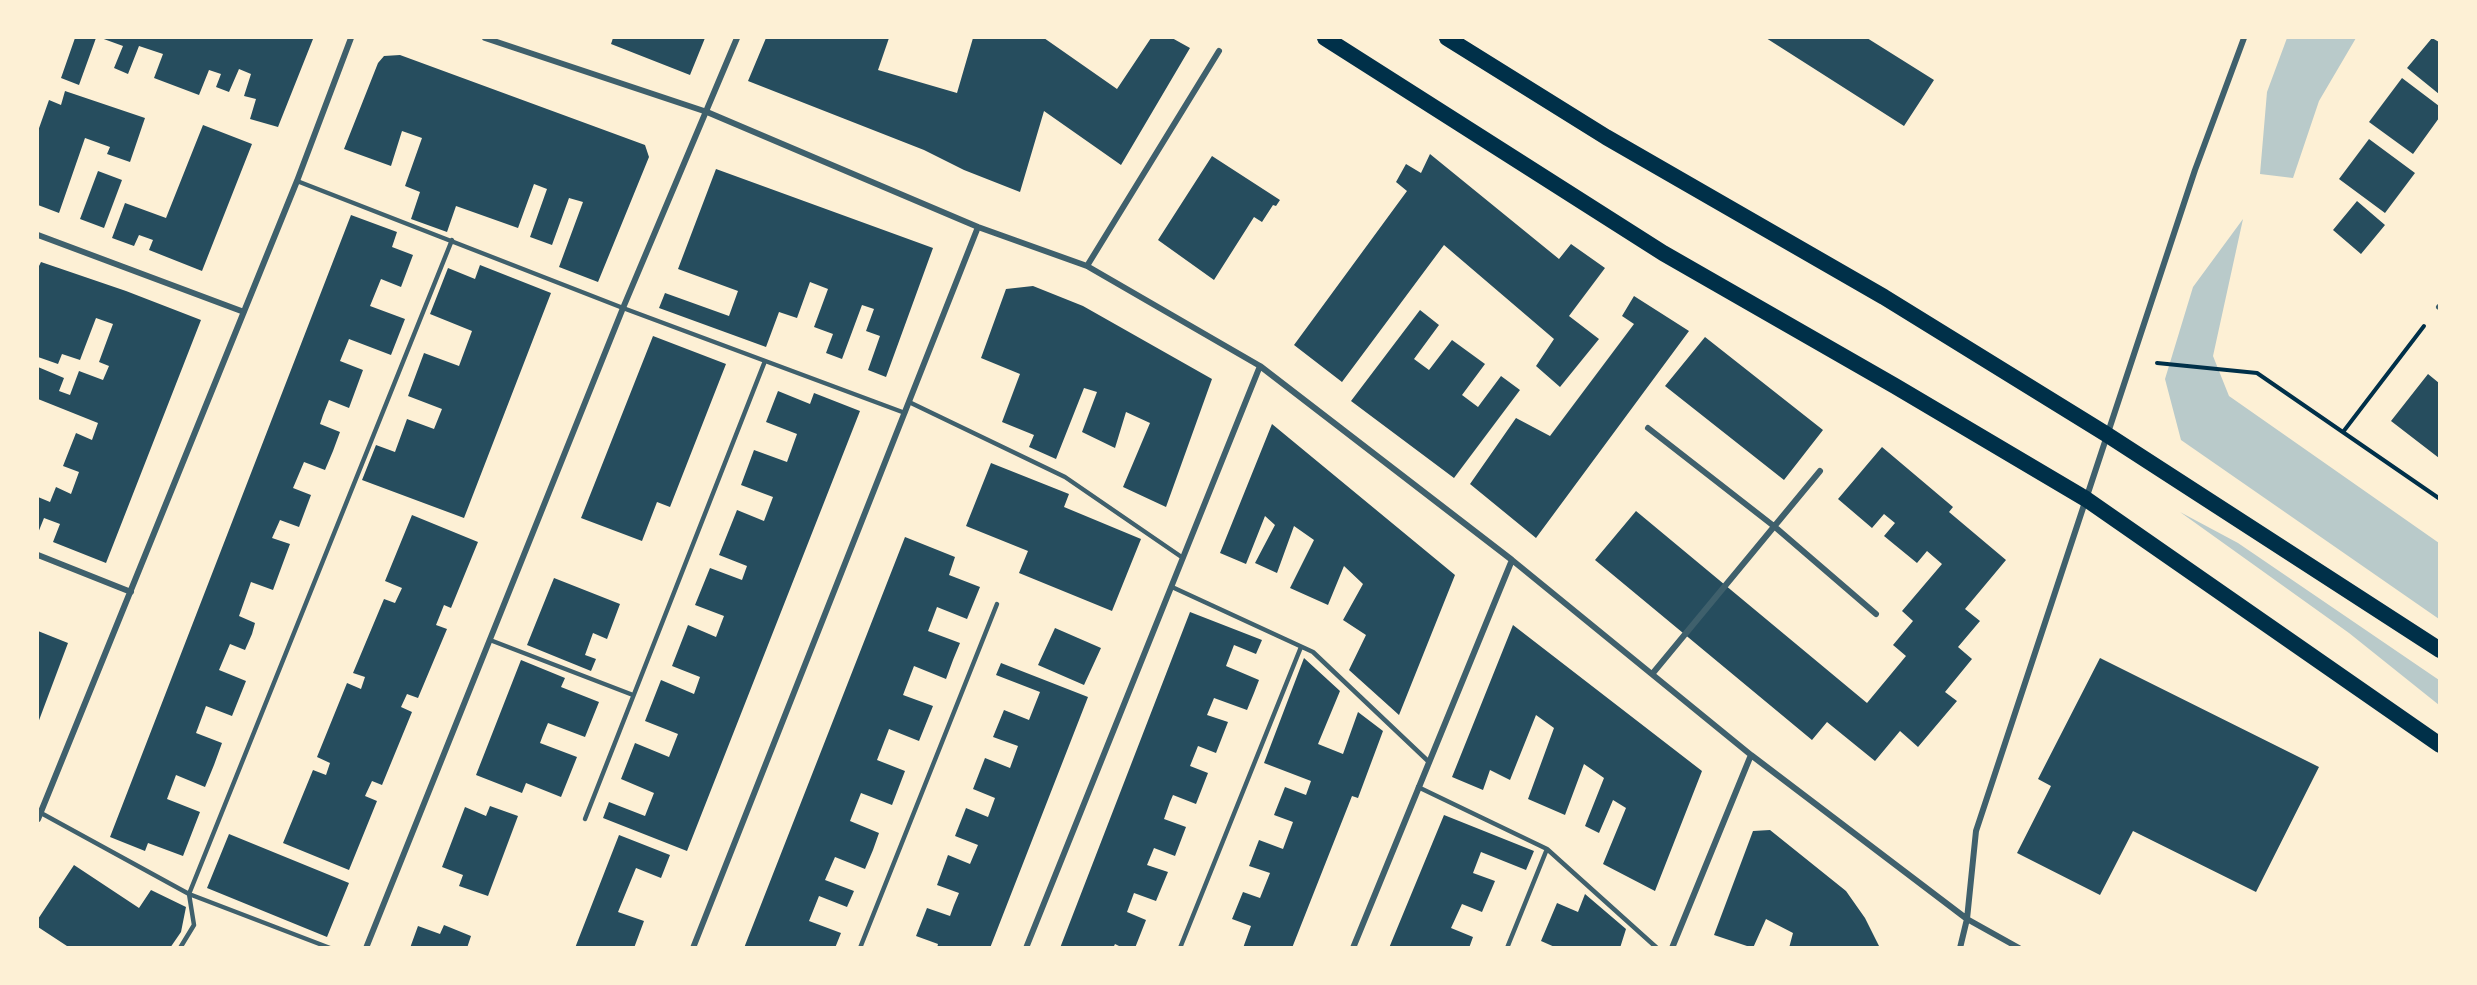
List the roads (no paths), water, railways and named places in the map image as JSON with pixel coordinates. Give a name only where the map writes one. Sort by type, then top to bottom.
[{"type":"highway","points":[[1325,38],[1663,253],[1885,380],[2086,499],[2439,745]]},
{"type":"highway","points":[[1448,38],[1606,137],[1884,297],[2106,434],[2439,650]]},
{"type":"street","points":[[39,816],[297,181],[351,38]]},
{"type":"street","points":[[485,38],[707,112],[978,227],[1087,266],[1260,366],[1512,560],[1751,755],[1967,919],[2019,948]]},
{"type":"street","points":[[366,948],[623,308],[737,38]]},
{"type":"street","points":[[1960,948],[1967,919],[1976,831],[2133,352],[2195,170],[2244,38]]},
{"type":"street","points":[[1087,266],[1219,51]]},
{"type":"street","points":[[693,948],[978,227]]},
{"type":"street","points":[[38,235],[244,312]]},
{"type":"street","points":[[1026,948],[1260,366]]},
{"type":"street","points":[[1648,428],[1775,527],[1876,614]]},
{"type":"street","points":[[1653,673],[1820,471]]},
{"type":"street","points":[[38,555],[131,592]]},
{"type":"street","points":[[1353,948],[1512,560]]},
{"type":"street","points":[[1672,948],[1751,755]]},
{"type":"lane","points":[[297,181],[623,308],[904,413]]},
{"type":"lane","points":[[180,948],[194,925],[189,894],[452,240]]},
{"type":"lane","points":[[585,819],[765,361]]},
{"type":"lane","points":[[909,402],[1065,477],[1183,558]]},
{"type":"lane","points":[[1172,587],[1313,652],[1429,762]]},
{"type":"lane","points":[[860,948],[997,604]]},
{"type":"lane","points":[[490,640],[633,695]]},
{"type":"lane","points":[[1180,948],[1301,647]]},
{"type":"lane","points":[[1418,787],[1547,849],[1657,948]]},
{"type":"lane","points":[[39,816],[189,894],[330,948]]},
{"type":"lane","points":[[1507,948],[1547,849]]}]
